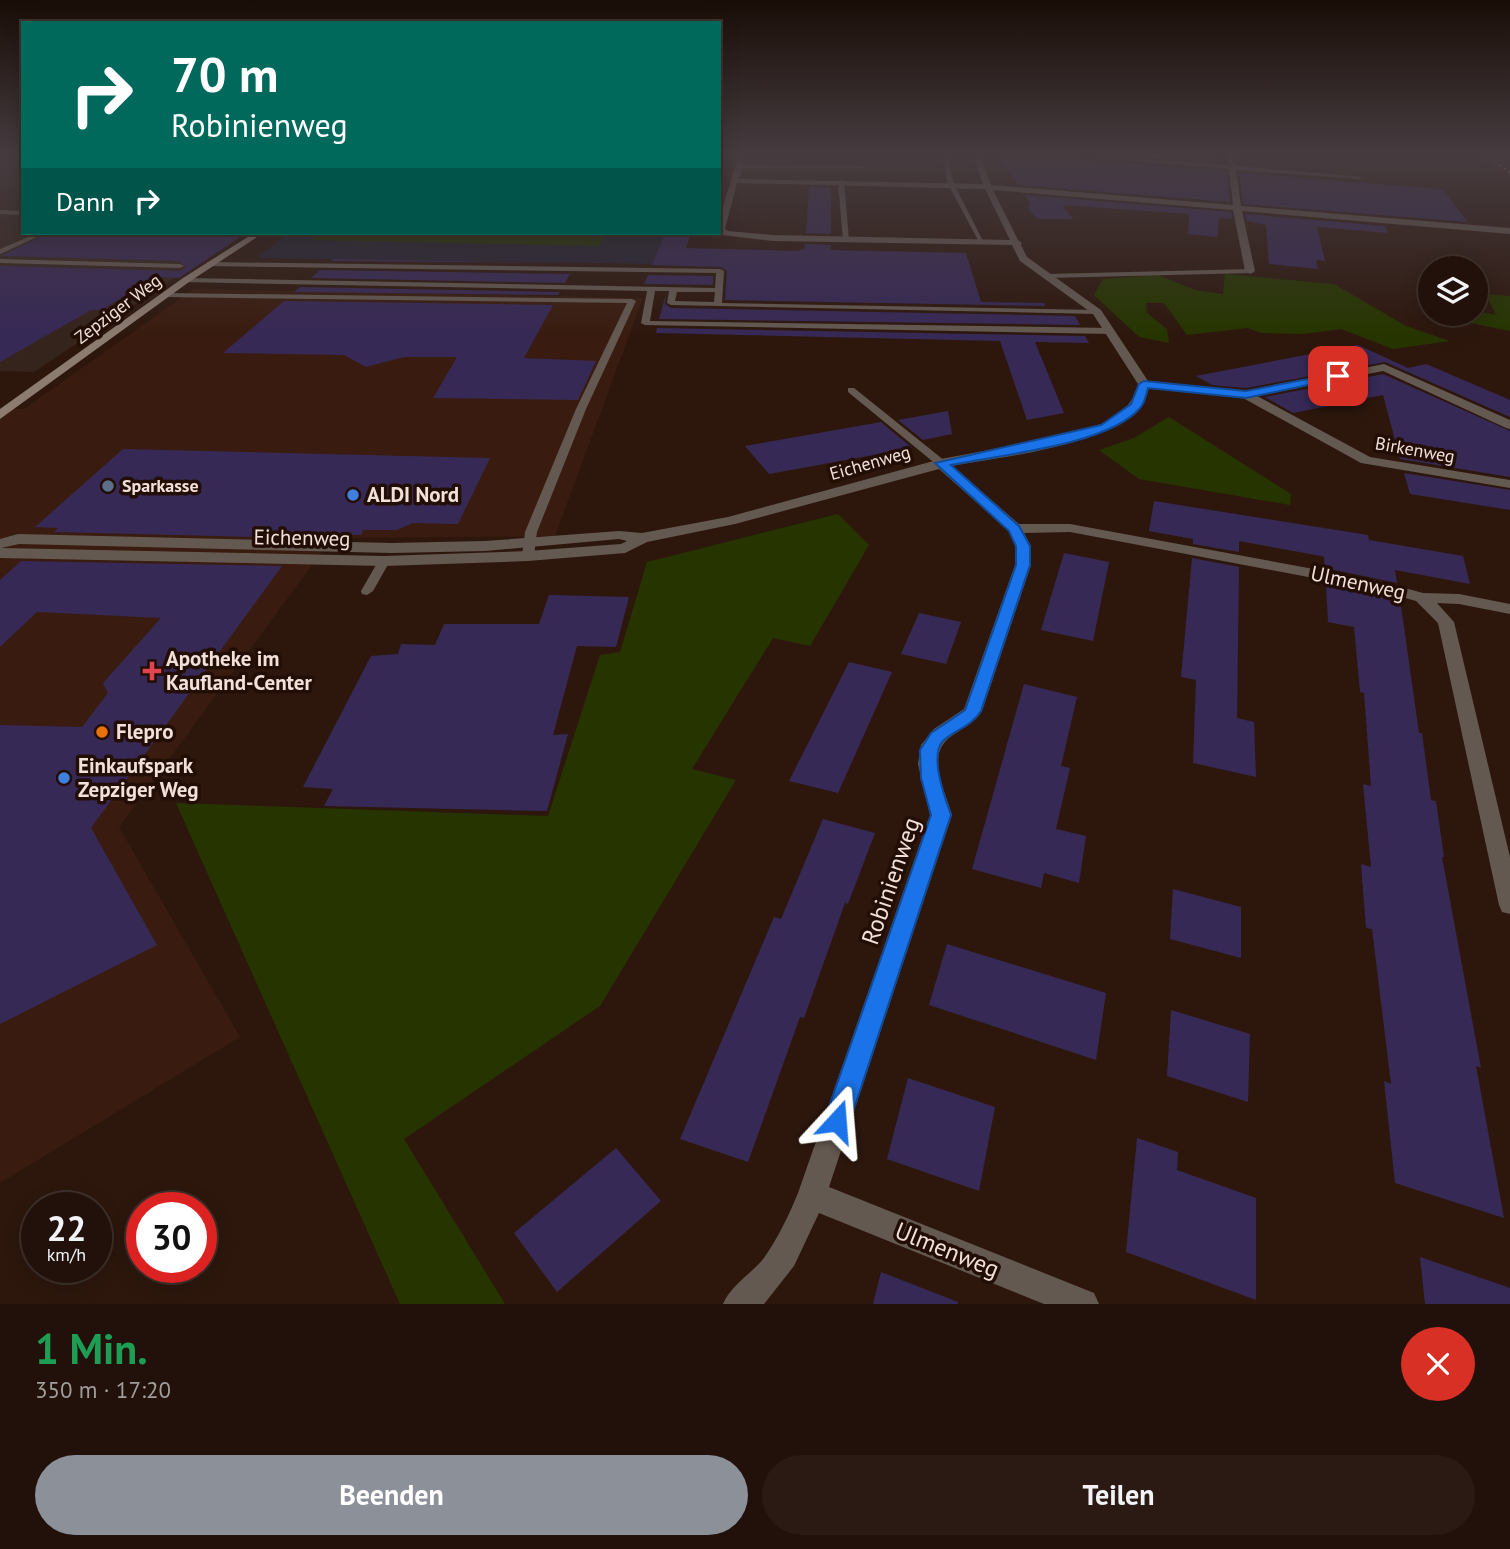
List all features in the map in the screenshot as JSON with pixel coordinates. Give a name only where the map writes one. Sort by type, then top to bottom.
[{"type":"street","points":[[1003,214],[1024,259],[1097,312],[1144,384]]},
{"type":"street","points":[[1238,214],[1250,271]]},
{"type":"street","points":[[1304,214],[1510,232]]},
{"type":"street","points":[[721,229],[725,233],[759,238],[1018,243]]},
{"type":"street","name":"Zepziger Weg","points":[[0,415],[210,264],[256,235]]},
{"type":"street","name":"Birkenweg","points":[[1144,384],[1246,394],[1384,367],[1510,425]]},
{"type":"street","name":"Eichenweg","points":[[0,544],[18,539],[392,548],[625,548],[642,538],[730,521],[942,463],[1082,436],[1105,428],[1136,406],[1144,384]]},
{"type":"street","name":"Birkenweg","points":[[1246,394],[1366,460],[1510,484]]},
{"type":"street","points":[[942,463],[1015,529]]},
{"type":"street","name":"Ulmenweg","points":[[1015,529],[1070,528],[1379,586],[1422,598],[1446,622],[1502,832],[1510,905]]},
{"type":"street","name":"Robinienweg","points":[[739,1304],[774,1272],[794,1237],[812,1195],[941,815],[930,778],[929,750],[937,737],[965,720],[973,711],[1023,565],[1023,546],[1015,529]]},
{"type":"street","name":"Eichenweg","points":[[0,553],[384,561],[528,550]]},
{"type":"street","points":[[1422,598],[1459,600],[1510,609]]},
{"type":"street","name":"Ulmenweg","points":[[812,1195],[1083,1304]]},
{"type":"lane","points":[[844,214],[846,240]]},
{"type":"lane","points":[[967,214],[982,242]]},
{"type":"lane","points":[[0,259],[40,235]]},
{"type":"lane","points":[[0,259],[180,267]]},
{"type":"lane","points":[[210,264],[720,271],[719,305]]},
{"type":"lane","points":[[1047,275],[1250,271]]},
{"type":"lane","points":[[186,281],[719,290]]},
{"type":"lane","points":[[651,290],[645,323],[1111,331]]},
{"type":"lane","points":[[673,290],[671,303],[1097,312]]},
{"type":"lane","points":[[167,295],[632,302],[581,409],[528,550]]},
{"type":"lane","points":[[851,390],[942,463]]},
{"type":"lane","points":[[367,591],[384,561]]},
{"type":"shaded area","points":[[0,214],[21,214],[21,235],[239,235],[34,372],[0,371]]},
{"type":"shaded area","points":[[286,235],[665,235],[660,264],[256,258]]},
{"type":"shaded area","points":[[194,289],[643,298],[555,536],[332,538],[119,827],[240,1037],[0,1183],[0,409],[24,409]]},
{"type":"green space","points":[[319,235],[605,235],[599,246],[312,240]]},
{"type":"green space","points":[[1225,274],[1334,284],[1406,326],[1450,341],[1393,349],[1341,329],[1304,334],[1261,333],[1248,328],[1187,335],[1164,303],[1146,303],[1147,313],[1167,329],[1169,343],[1139,337],[1094,295],[1103,279],[1158,275],[1195,290],[1223,294]]},
{"type":"green space","points":[[1488,294],[1510,296],[1510,331],[1486,326],[1488,326],[1488,313],[1496,315]]},
{"type":"green space","points":[[1169,417],[1291,494],[1290,505],[1139,479],[1099,450],[1134,438]]},
{"type":"green space","points":[[838,514],[869,545],[810,646],[773,638],[692,769],[736,780],[600,1006],[404,1139],[505,1304],[400,1304],[176,803],[548,816],[600,655],[620,652],[647,562]]},
{"type":"building","points":[[807,214],[831,214],[831,234],[806,233]]},
{"type":"building","points":[[1032,214],[1069,214],[1073,219],[1037,219]]},
{"type":"building","points":[[1189,214],[1231,214],[1232,219],[1219,218],[1217,237],[1188,234]]},
{"type":"building","points":[[1245,214],[1385,226],[1388,233],[1317,227],[1325,261],[1316,260],[1318,269],[1269,264],[1266,225],[1247,221]]},
{"type":"building","points":[[1366,214],[1462,214],[1468,222]]},
{"type":"building","points":[[44,235],[243,235],[179,278],[157,277],[101,310],[91,310],[0,362],[0,266],[180,271],[186,267],[180,261],[1,256]]},
{"type":"building","points":[[664,235],[690,235],[686,248],[797,251],[804,249],[805,244],[831,245],[830,250],[966,253],[981,302],[1044,303],[1045,306],[725,300],[727,271],[721,267],[652,265]]},
{"type":"building","points":[[333,259],[575,263],[331,261]]},
{"type":"building","points":[[320,270],[570,274],[565,283],[311,278]]},
{"type":"building","points":[[648,275],[713,276],[713,285],[644,284]]},
{"type":"building","points":[[300,287],[560,292],[558,295],[294,292]]},
{"type":"building","points":[[666,294],[665,304],[671,308],[1075,316],[1080,325],[659,319]]},
{"type":"building","points":[[284,301],[553,305],[524,358],[596,361],[578,400],[433,398],[457,357],[404,357],[366,367],[344,355],[223,353]]},
{"type":"building","points":[[657,328],[1085,336],[1089,343],[1035,342],[1064,413],[1027,420],[1000,341],[656,333]]},
{"type":"building","points":[[1358,345],[1408,368],[1426,364],[1510,400],[1510,417],[1385,362],[1246,388],[1212,385],[1196,376]]},
{"type":"building","points":[[1383,374],[1510,431],[1510,477],[1400,459],[1383,395],[1293,413],[1265,397]]},
{"type":"building","points":[[948,411],[952,434],[923,440],[898,420]]},
{"type":"building","points":[[881,422],[912,448],[769,474],[745,446]]},
{"type":"building","points":[[123,449],[490,458],[458,524],[413,523],[397,530],[363,530],[361,535],[306,534],[302,538],[54,532],[58,528],[35,527]]},
{"type":"building","points":[[1404,473],[1510,490],[1510,510],[1410,494]]},
{"type":"building","points":[[1154,501],[1368,535],[1369,540],[1463,556],[1470,584],[1395,570],[1397,583],[1325,568],[1324,557],[1321,556],[1239,541],[1239,552],[1193,544],[1193,539],[1149,531]]},
{"type":"building","points":[[1064,553],[1109,562],[1093,641],[1041,630]]},
{"type":"building","points":[[1192,558],[1239,567],[1237,718],[1254,722],[1256,777],[1193,763],[1196,680],[1181,677]]},
{"type":"building","name":"Einkaufspark Zepziger Weg","points":[[21,561],[282,566],[91,828],[157,945],[0,1024],[0,725],[82,727],[108,693],[103,683],[161,618],[37,612],[0,647],[0,580]]},
{"type":"building","points":[[1326,583],[1400,599],[1419,733],[1422,733],[1431,800],[1436,801],[1442,857],[1481,1068],[1476,1066],[1504,1218],[1395,1183],[1384,1081],[1391,1084],[1372,929],[1366,928],[1361,864],[1371,867],[1363,784],[1371,786],[1364,693],[1360,692],[1354,627],[1328,622]]},
{"type":"building","points":[[549,595],[629,597],[616,647],[577,646],[553,735],[568,734],[547,811],[324,806],[333,789],[303,787],[371,656],[398,654],[401,644],[435,645],[444,624],[539,624]]},
{"type":"building","points":[[919,613],[961,622],[946,664],[901,654]]},
{"type":"building","points":[[849,662],[892,672],[838,793],[789,781]]},
{"type":"building","points":[[1024,684],[1077,697],[1061,766],[1070,768],[1056,829],[1086,836],[1079,883],[1044,873],[1041,888],[972,869]]},
{"type":"building","points":[[823,819],[875,833],[848,904],[845,903],[804,1018],[800,1017],[748,1162],[680,1139],[774,917],[781,919]]},
{"type":"building","points":[[1173,889],[1241,907],[1241,958],[1170,939]]},
{"type":"building","points":[[947,944],[1106,993],[1096,1060],[929,1005]]},
{"type":"building","points":[[1171,1010],[1250,1034],[1248,1102],[1167,1076]]},
{"type":"building","points":[[908,1078],[995,1107],[979,1191],[887,1159]]},
{"type":"building","points":[[1137,1138],[1178,1152],[1177,1170],[1256,1198],[1256,1300],[1126,1252]]},
{"type":"building","points":[[616,1148],[661,1201],[557,1292],[514,1233]]},
{"type":"building","points":[[1420,1257],[1510,1288],[1510,1304],[1425,1304]]},
{"type":"building","points":[[881,1272],[958,1302],[958,1304],[873,1304]]},
{"type":"place","name":"Sparkasse","points":[[108,486]]},
{"type":"place","name":"ALDI Nord","points":[[353,495]]},
{"type":"place","name":"Apotheke im Kaufland-Center","points":[[152,671]]},
{"type":"place","name":"Flepro","points":[[102,732]]},
{"type":"place","name":"Einkaufspark Zepziger Weg","points":[[64,778]]},
{"type":"route","points":[[837,1121],[941,815],[937,794],[930,778],[929,750],[937,737],[965,720],[973,711],[1023,565],[1023,546],[1015,529],[942,463],[1082,436],[1105,428],[1136,406],[1143,395],[1144,384],[1246,394],[1338,376]]}]
